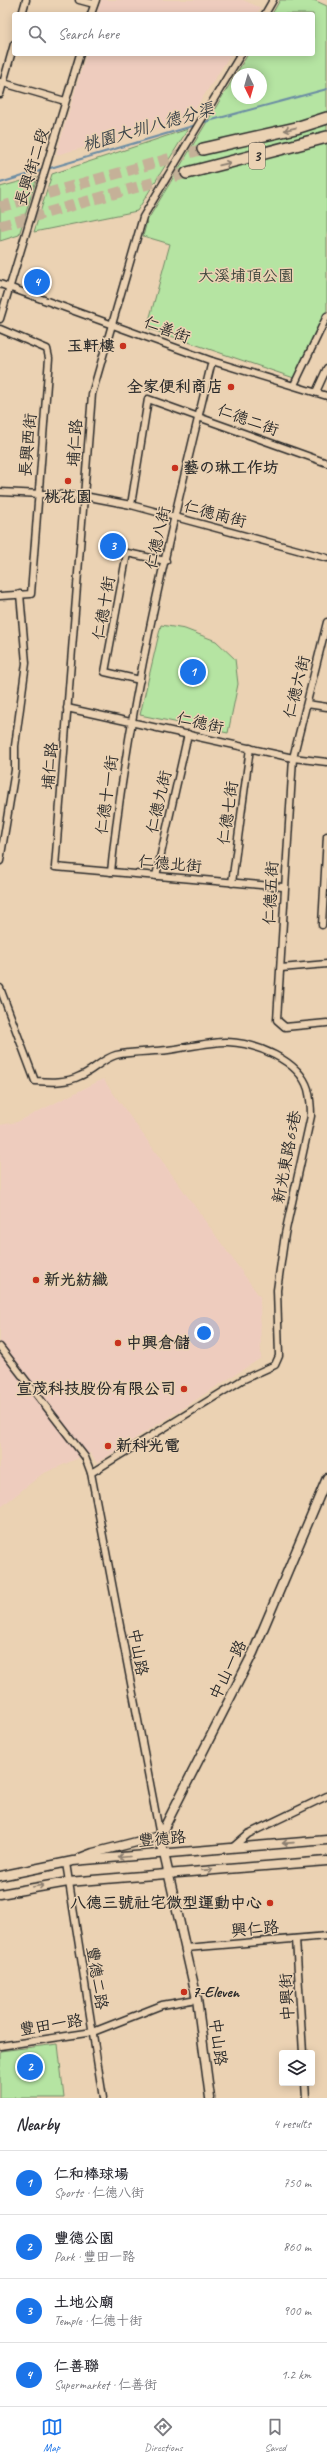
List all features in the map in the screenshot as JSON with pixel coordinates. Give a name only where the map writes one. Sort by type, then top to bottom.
[{"type":"highway","name":"3","points":[[203,149],[296,128],[327,118]]},
{"type":"highway","name":"3","points":[[187,173],[327,137]]},
{"type":"street","points":[[23,12],[26,0]]},
{"type":"street","points":[[79,0],[95,2],[92,12]]},
{"type":"street","points":[[266,12],[273,0]]},
{"type":"street","points":[[0,94],[2,82],[12,50]]},
{"type":"street","name":"長興街二段","points":[[0,319],[79,56]]},
{"type":"street","name":"埔仁路","points":[[54,868],[92,394],[111,323],[143,217],[240,56]]},
{"type":"street","points":[[2,82],[66,101]]},
{"type":"street","name":"仁善街","points":[[0,284],[111,323],[212,361],[327,396]]},
{"type":"street","points":[[294,385],[327,316]]},
{"type":"street","name":"長興西街","points":[[0,329],[47,349],[48,358],[37,494],[31,594],[20,594]]},
{"type":"street","name":"仁德八街","points":[[131,721],[198,416],[212,361]]},
{"type":"street","points":[[316,392],[327,368]]},
{"type":"street","name":"仁德二街","points":[[131,505],[148,399],[327,463]]},
{"type":"street","name":"仁德南街","points":[[0,492],[84,496],[131,505],[327,558]]},
{"type":"street","name":"仁德十街","points":[[140,680],[105,672],[127,553],[166,561]]},
{"type":"street","points":[[0,596],[20,594],[26,663],[15,746],[15,770],[0,861]]},
{"type":"street","name":"仁德六街","points":[[293,758],[327,622]]},
{"type":"street","points":[[307,704],[327,707]]},
{"type":"street","name":"仁德街","points":[[67,708],[293,758],[327,762]]},
{"type":"street","name":"仁德十一街","points":[[111,872],[118,798],[131,721]]},
{"type":"street","name":"仁德九街","points":[[156,876],[188,734]]},
{"type":"street","name":"仁德七街","points":[[232,883],[250,748]]},
{"type":"street","name":"仁德五街","points":[[293,758],[277,1020],[285,1027],[327,1023]]},
{"type":"street","points":[[322,925],[327,836]]},
{"type":"street","name":"仁德北街","points":[[54,868],[284,887]]},
{"type":"street","points":[[281,968],[327,964]]},
{"type":"street","name":"新光東路63巷","points":[[0,988],[31,1065],[35,1081],[61,1082],[81,1076],[104,1060],[118,1054],[143,1053],[227,1042],[260,1048],[284,1062],[301,1077],[308,1088],[311,1116],[285,1234],[277,1290],[278,1356],[275,1365],[242,1380],[91,1473]]},
{"type":"street","name":"中山路","points":[[0,1347],[84,1457],[91,1473],[160,1836]]},
{"type":"street","name":"中山一路","points":[[160,1836],[253,1653],[327,1478]]},
{"type":"street","points":[[232,1848],[248,1834],[327,1796]]},
{"type":"street","points":[[69,1862],[93,1853],[160,1836],[168,1873]]},
{"type":"street","name":"豐德路","points":[[0,1876],[69,1862],[327,1840]]},
{"type":"street","points":[[0,1894],[68,1882],[327,1861]]},
{"type":"street","name":"豐德二路","points":[[69,1862],[68,1882],[103,2098]]},
{"type":"street","name":"中山路","points":[[168,1873],[197,1999],[210,2098]]},
{"type":"street","name":"興仁路","points":[[186,1948],[327,1936]]},
{"type":"street","name":"中興街","points":[[296,1939],[303,2050]]},
{"type":"street","name":"豐田一路","points":[[0,2046],[93,2032],[162,2005],[197,1999]]},
{"type":"street","points":[[305,2086],[306,2098]]},
{"type":"shaded area","points":[[101,0],[243,0],[261,8],[258,12],[98,12]]},
{"type":"shaded area","points":[[85,56],[230,56],[188,120],[56,155]]},
{"type":"shaded area","points":[[103,1079],[260,1297],[261,1358],[97,1463],[90,1453],[42,1474],[0,1508],[0,1125],[17,1122]]},
{"type":"green space","name":"大溪埔頂公園","points":[[280,0],[314,0],[327,6],[327,310],[294,378],[147,328],[170,244],[143,236],[147,221],[231,82],[231,104],[267,104],[267,68],[240,68],[247,56],[315,56],[315,12],[273,12]]},
{"type":"green space","points":[[188,129],[137,211],[34,232],[52,174]]},
{"type":"green space","points":[[37,177],[19,235],[0,241],[0,187]]},
{"type":"green space","points":[[161,625],[185,629],[216,641],[235,659],[238,684],[228,733],[140,715]]},
{"type":"green space","points":[[58,2044],[64,2098],[0,2098],[0,2051]]},
{"type":"waterway","name":"桃園大圳八德分渠","points":[[201,123],[327,89]]},
{"type":"waterway","name":"桃園大圳八德分渠","points":[[47,169],[196,125]]},
{"type":"waterway","name":"桃園大圳八德分渠","points":[[0,183],[43,170]]},
{"type":"tunnel","points":[[0,207],[203,149]]},
{"type":"tunnel","points":[[0,226],[187,173]]},
{"type":"place","name":"仁善聯","points":[[37,282]]},
{"type":"place","name":"玉軒樓","points":[[123,346]]},
{"type":"place","name":"全家便利商店","points":[[231,387]]},
{"type":"place","name":"藝の琳工作坊","points":[[175,468]]},
{"type":"place","name":"桃花園","points":[[68,481]]},
{"type":"place","name":"土地公廟","points":[[113,546]]},
{"type":"place","name":"仁和棒球場","points":[[193,672]]},
{"type":"place","name":"新光紡織","points":[[36,1280]]},
{"type":"place","name":"中興倉儲","points":[[118,1343]]},
{"type":"place","name":"宣茂科技股份有限公司","points":[[184,1389]]},
{"type":"place","name":"新科光電","points":[[108,1446]]},
{"type":"place","name":"八德三號社宅微型運動中心","points":[[270,1903]]},
{"type":"place","name":"7-Eleven","points":[[184,1992]]},
{"type":"place","name":"豐德公園","points":[[30,2067]]}]
